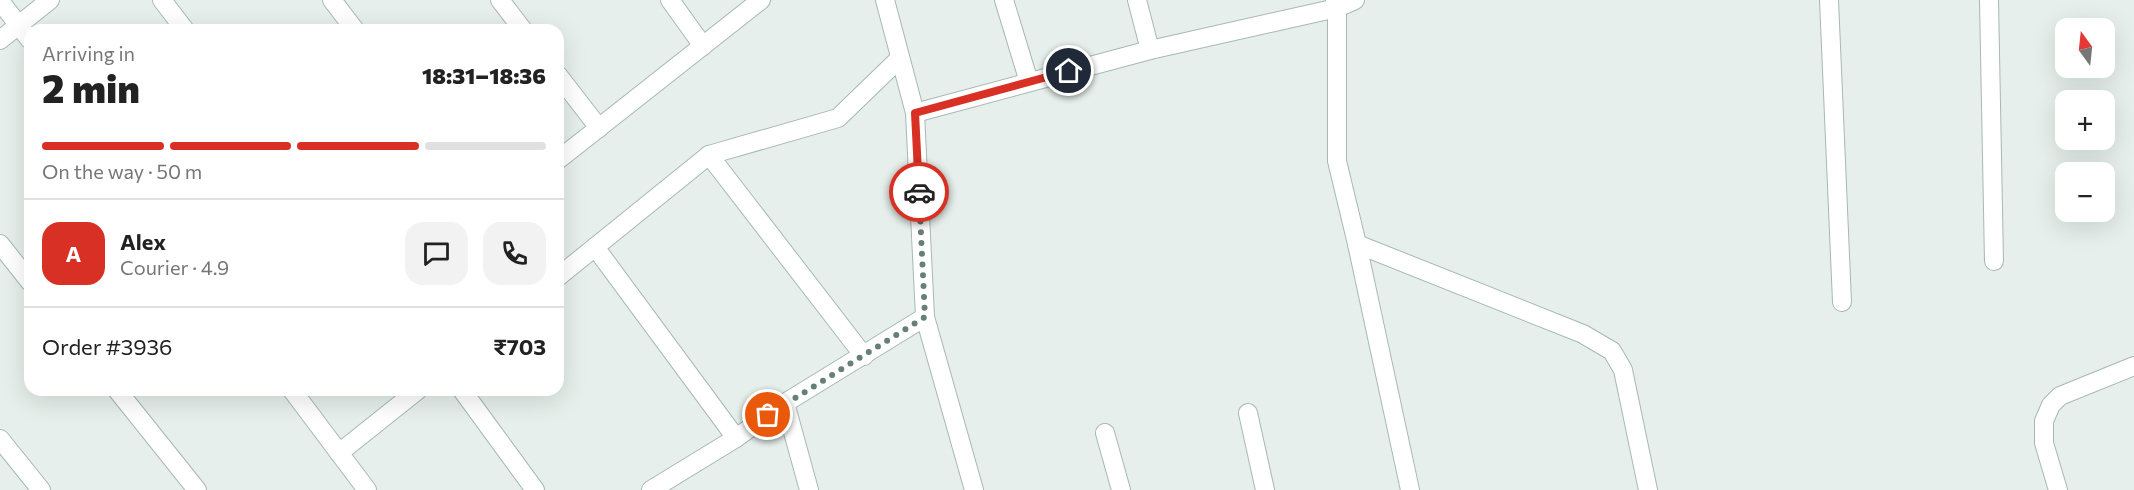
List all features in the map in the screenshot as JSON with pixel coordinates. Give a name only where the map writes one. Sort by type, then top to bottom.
[{"type":"street","points":[[0,40],[50,0]]},
{"type":"street","points":[[162,0],[180,24]]},
{"type":"street","points":[[332,0],[350,24]]},
{"type":"street","points":[[500,0],[518,24]]},
{"type":"street","points":[[670,0],[703,46]]},
{"type":"street","points":[[564,155],[761,0]]},
{"type":"street","points":[[885,0],[915,113],[925,317],[974,490]]},
{"type":"street","points":[[1004,0],[1029,82]]},
{"type":"street","points":[[1137,0],[1150,50]]},
{"type":"street","points":[[915,113],[1150,50],[1355,0]]},
{"type":"street","points":[[1829,0],[1842,302]]},
{"type":"street","points":[[1989,0],[1994,261]]},
{"type":"street","points":[[0,1],[24,32]]},
{"type":"street","points":[[1336,4],[1337,161],[1410,490]]},
{"type":"street","points":[[564,272],[709,155],[838,118],[900,58]]},
{"type":"street","points":[[564,83],[598,128]]},
{"type":"street","points":[[709,155],[864,356]]},
{"type":"street","points":[[0,244],[24,274]]},
{"type":"street","points":[[1357,244],[1583,334],[1612,351],[1623,370],[1648,490]]},
{"type":"street","points":[[595,247],[736,438]]},
{"type":"street","points":[[654,489],[736,438],[785,403],[925,317]]},
{"type":"street","points":[[2058,490],[2044,443],[2044,421],[2051,405],[2061,396],[2134,366]]},
{"type":"street","points":[[122,396],[197,490]]},
{"type":"street","points":[[296,396],[367,490]]},
{"type":"street","points":[[339,453],[410,396]]},
{"type":"street","points":[[466,396],[536,490]]},
{"type":"street","points":[[785,403],[809,490]]},
{"type":"street","points":[[1248,413],[1265,490]]},
{"type":"street","points":[[1105,433],[1121,490]]},
{"type":"street","points":[[0,440],[40,490]]},
{"type":"way so far","points":[[768,415],[925,317],[919,192]]},
{"type":"route","points":[[919,192],[915,113],[1069,71]]}]
